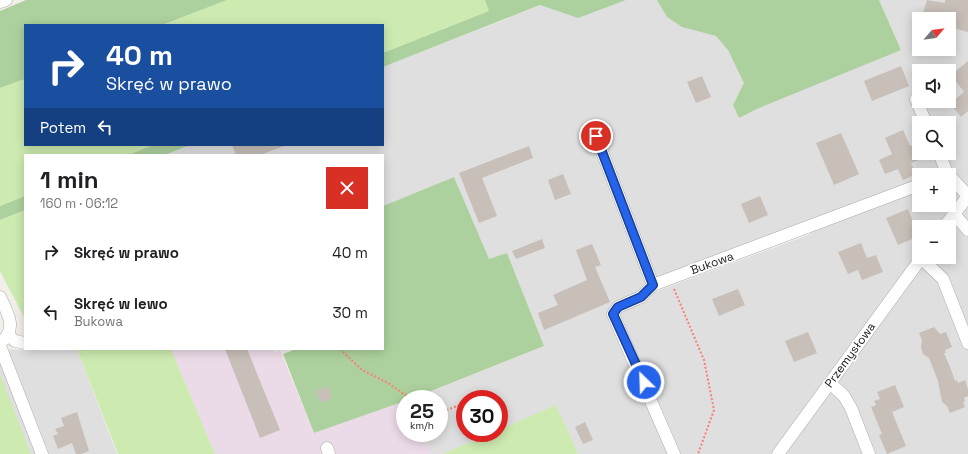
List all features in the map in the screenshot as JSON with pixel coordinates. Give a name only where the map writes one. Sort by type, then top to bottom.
[{"type":"street","points":[[0,2],[6,0]]},
{"type":"street","points":[[596,136],[653,285],[641,297],[618,307],[613,314],[674,454]]},
{"type":"street","points":[[949,220],[968,196],[956,184]]},
{"type":"street","name":"Bukowa","points":[[653,285],[912,188]]},
{"type":"street","points":[[954,214],[968,230]]},
{"type":"street","name":"Przemysłowa","points":[[778,454],[917,264]]},
{"type":"street","points":[[929,264],[943,279],[968,343]]},
{"type":"street","points":[[0,297],[10,320],[4,339],[24,343]]},
{"type":"street","points":[[0,346],[42,454]]},
{"type":"street","points":[[830,383],[844,396],[851,408],[869,454]]},
{"type":"path","points":[[669,279],[704,360],[714,410],[698,454]]},
{"type":"path","points":[[341,350],[362,370],[388,383],[398,390]]},
{"type":"shaded area","points":[[554,0],[715,0],[901,50],[879,0],[968,0],[968,454],[578,454],[556,406],[508,426],[508,390],[456,390],[456,442],[471,442],[443,454],[431,454],[426,442],[448,442],[448,390],[434,390],[544,346],[507,253],[489,260],[454,177],[384,206],[384,154],[171,154],[188,146],[384,146],[384,67]],"holes":[[[595,125],[656,278],[807,221],[811,234],[652,293],[588,127]]]},
{"type":"shaded area","points":[[0,350],[77,350],[117,454],[0,454]]},
{"type":"shaded area","points":[[171,350],[274,350],[275,352],[280,350],[314,433],[396,404],[396,442],[426,442],[431,454],[215,454]]},
{"type":"green space","points":[[26,0],[227,0],[165,24],[24,24],[24,79],[0,88],[0,11]]},
{"type":"green space","points":[[227,0],[485,0],[490,11],[384,53],[384,24],[165,24]]},
{"type":"green space","points":[[485,0],[626,0],[578,18],[540,5],[384,67],[384,53],[489,11]]},
{"type":"green space","points":[[657,0],[879,0],[901,50],[759,108],[739,118],[733,105],[744,83],[728,50],[716,36],[682,27],[667,17]]},
{"type":"green space","points":[[24,79],[24,146],[150,146],[130,154],[24,154],[24,196],[0,206],[0,88]]},
{"type":"green space","points":[[150,146],[188,146],[168,154],[130,154]]},
{"type":"green space","points":[[454,177],[489,259],[507,253],[544,346],[434,390],[396,390],[396,404],[314,433],[283,354],[293,350],[384,350],[384,206]]},
{"type":"green space","points":[[24,196],[24,210],[0,220],[0,206]]},
{"type":"green space","points":[[24,210],[24,317],[0,271],[0,220]]},
{"type":"green space","points":[[77,350],[171,350],[215,454],[118,454]]},
{"type":"green space","points":[[0,374],[31,454],[0,454]]},
{"type":"green space","points":[[556,405],[578,454],[443,454],[471,442],[508,442],[508,426]]},
{"type":"building","points":[[927,0],[945,3],[945,0],[968,0],[968,32],[956,29],[956,12],[923,12]]},
{"type":"building","points":[[968,61],[968,111],[961,117],[953,108],[956,108],[956,99],[964,92],[956,82],[956,71]]},
{"type":"building","points":[[901,66],[909,86],[872,101],[864,81]]},
{"type":"building","points":[[702,76],[711,97],[696,103],[687,82]]},
{"type":"building","points":[[903,130],[910,146],[912,145],[912,160],[919,160],[911,163],[913,168],[912,168],[912,176],[903,180],[898,169],[885,174],[879,160],[892,154],[885,138]]},
{"type":"building","points":[[841,133],[859,174],[834,185],[816,143]]},
{"type":"building","points":[[232,146],[284,146],[263,154],[236,154]]},
{"type":"building","points":[[529,146],[533,158],[482,178],[497,216],[479,223],[459,173]]},
{"type":"building","points":[[563,174],[571,194],[555,200],[548,180]]},
{"type":"building","points":[[760,196],[768,215],[749,223],[741,204]]},
{"type":"building","points":[[908,209],[912,220],[912,239],[898,245],[886,218]]},
{"type":"building","points":[[542,239],[545,248],[516,259],[512,251]]},
{"type":"building","points":[[861,243],[867,258],[876,255],[883,272],[862,280],[858,270],[848,274],[838,252]]},
{"type":"building","points":[[592,244],[601,265],[595,267],[610,302],[544,330],[538,313],[558,305],[553,295],[587,280],[576,250]]},
{"type":"building","points":[[738,289],[745,305],[719,316],[712,299]]},
{"type":"building","points":[[934,327],[940,334],[946,332],[952,347],[945,350],[946,353],[944,353],[955,381],[957,380],[958,383],[965,380],[968,389],[968,396],[964,398],[965,401],[963,402],[965,407],[950,413],[947,406],[942,402],[938,381],[929,358],[923,354],[921,347],[922,340],[919,333]]},
{"type":"building","points":[[808,332],[817,353],[794,362],[785,341]]},
{"type":"building","points":[[225,350],[247,350],[280,430],[260,438]]},
{"type":"building","points":[[895,385],[904,407],[892,412],[906,446],[887,454],[879,435],[882,434],[871,407],[876,405],[874,401],[880,399],[877,392]]},
{"type":"building","points":[[328,387],[332,398],[320,403],[316,391]]},
{"type":"building","points":[[77,412],[89,451],[81,454],[76,454],[72,443],[58,449],[53,436],[58,434],[55,429],[64,426],[61,418]]},
{"type":"building","points":[[585,422],[593,440],[583,444],[575,427]]},
{"type":"route","points":[[596,136],[653,285],[641,297],[618,307],[613,314],[644,382]]}]
